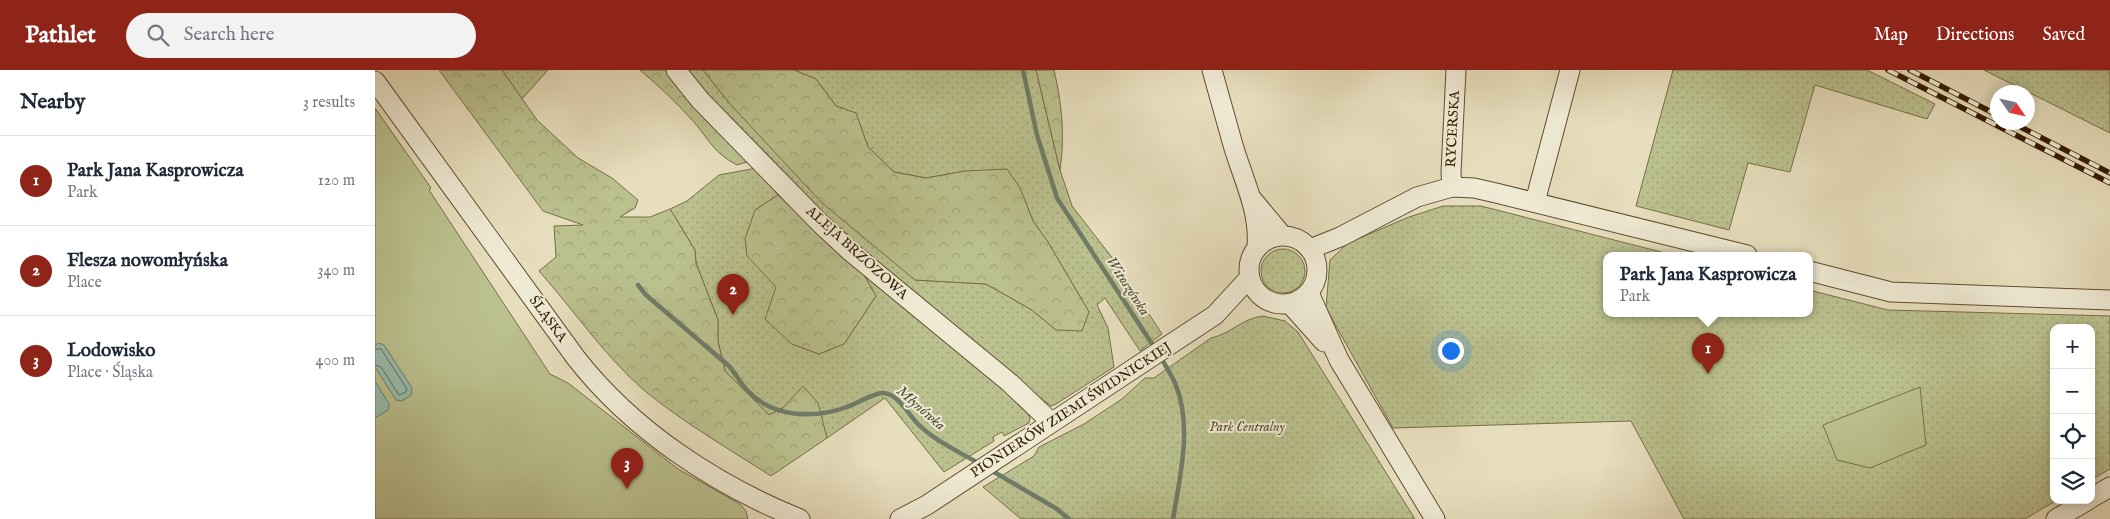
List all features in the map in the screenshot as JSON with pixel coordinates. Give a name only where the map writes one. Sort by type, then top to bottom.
[{"type":"street","name":"ALEJA BRZOZOWA","points":[[676,70],[700,100],[821,224],[851,252],[1010,383],[1051,422]]},
{"type":"street","points":[[1212,70],[1233,147],[1252,199],[1258,237],[1257,247],[1250,261],[1249,278],[1256,292],[1261,297],[1280,305],[1297,302],[1309,293],[1315,283],[1317,272],[1316,260],[1310,249],[1303,242],[1293,237],[1282,236],[1265,241],[1257,247]]},
{"type":"street","name":"RYCERSKA","points":[[1452,187],[1451,172],[1456,70]]},
{"type":"street","points":[[1535,202],[1570,70]]},
{"type":"street","name":"ŚLĄSKA","points":[[375,81],[589,375],[609,396],[685,458],[765,513],[786,519]]},
{"type":"street","points":[[1310,249],[1340,237],[1417,197],[1452,187],[1474,188],[1535,202],[1735,252]]},
{"type":"street","points":[[1252,199],[1282,236]]},
{"type":"street","points":[[1813,272],[1891,292],[2110,300]]},
{"type":"street","name":"PIONIERÓW ZIEMI ŚWIDNICKIEJ","points":[[1215,315],[1249,278]]},
{"type":"street","points":[[1309,293],[1339,360],[1435,519]]},
{"type":"street","name":"PIONIERÓW ZIEMI ŚWIDNICKIEJ","points":[[900,519],[992,462],[1215,315],[1261,297]]},
{"type":"street","points":[[1290,304],[1339,360]]},
{"type":"street","points":[[2095,496],[2110,487]]},
{"type":"street","name":"PIONIERÓW ZIEMI ŚWIDNICKIEJ","points":[[914,519],[927,504]]},
{"type":"street","points":[[2067,516],[2083,504]]},
{"type":"street","name":"ŚLĄSKA","points":[[765,513],[800,519]]},
{"type":"green space","points":[[439,70],[502,70],[537,120],[578,158],[612,178],[638,200],[635,208],[620,217],[650,217],[670,209],[695,250],[696,263],[718,320],[718,341],[725,371],[769,415],[783,408],[803,386],[818,403],[827,438],[771,476],[675,414],[630,378],[539,271],[556,257],[554,226],[583,225],[543,211]]},
{"type":"green space","points":[[502,70],[548,70],[522,99]]},
{"type":"green space","points":[[640,70],[665,70],[694,108],[747,162],[737,165],[723,156],[681,108]]},
{"type":"green space","points":[[685,70],[703,70],[731,105],[915,280],[986,284],[1032,310],[1056,330],[1089,312],[1048,242],[1033,221],[1021,191],[965,171],[926,178],[894,172],[868,147],[856,114],[836,106],[816,79],[794,70],[1036,70],[1060,170],[1072,206],[1114,260],[1162,334],[1140,351],[1105,298],[1097,305],[1108,328],[1114,367],[1051,406],[1039,397],[1030,396],[823,219]]},
{"type":"green space","points":[[703,70],[794,70],[816,79],[836,106],[856,113],[868,147],[894,172],[926,178],[965,171],[1007,169],[1020,188],[1033,221],[1048,242],[1089,312],[1082,331],[1056,330],[1032,310],[986,284],[915,280],[822,203],[731,105]]},
{"type":"green space","points":[[1036,70],[1054,70],[1062,120],[1060,170]]},
{"type":"green space","points":[[1673,70],[1867,70],[1935,104],[1927,119],[1815,85],[1790,172],[1748,163],[1729,230],[1636,206]]},
{"type":"green space","points":[[1984,70],[2110,70],[2110,133],[2035,96],[2035,85],[2014,85]]},
{"type":"green space","points":[[375,108],[431,188],[429,190],[550,374],[568,383],[678,469],[740,504],[746,511],[748,519],[375,519]]},
{"type":"green space","points":[[757,168],[778,195],[755,210],[792,344],[819,354],[844,344],[876,296],[864,275],[982,368],[1022,407],[1030,419],[1029,423],[1004,436],[1002,432],[993,437],[994,441],[944,472],[885,398],[827,438],[822,423],[803,387],[783,408],[769,415],[725,371],[718,341],[718,320],[696,263],[695,250],[670,209],[687,201],[719,175]]},
{"type":"green space","points":[[778,195],[864,275],[876,296],[844,344],[819,354],[792,344],[765,319],[776,287],[747,256],[745,239],[755,210]]},
{"type":"green space","points":[[1443,206],[1481,206],[1661,252],[1603,252],[1603,317],[1813,317],[1813,291],[1888,310],[2110,316],[2110,469],[2095,478],[2095,324],[2050,324],[2050,504],[2025,519],[1684,519],[1631,421],[1393,428],[1326,308],[1330,260],[1348,243],[1409,217]]},
{"type":"green space","points":[[1279,249],[1287,249],[1299,255],[1305,271],[1299,287],[1287,293],[1279,293],[1267,287],[1261,275],[1261,267],[1267,255]]},
{"type":"green space","name":"Park Centralny","points":[[1263,316],[1285,321],[1298,332],[1415,519],[1021,519],[983,487],[1034,456],[1039,447],[1084,424],[1122,399],[1145,378],[1154,378],[1211,338],[1256,317]]},
{"type":"green space","points":[[1920,387],[1926,445],[1870,468],[1837,460],[1823,425]]},
{"type":"water","points":[[379,343],[384,345],[412,388],[411,395],[402,401],[396,400],[375,367],[375,345]]},
{"type":"water","points":[[375,381],[389,404],[388,410],[375,418]]},
{"type":"waterway","name":"Witoszówka","points":[[1023,70],[1037,135],[1057,198],[1156,350]]},
{"type":"waterway","name":"Młynówka","points":[[638,285],[646,295],[729,366],[747,390],[769,406],[781,411],[794,413],[821,413],[847,407],[879,393],[887,394],[897,399],[923,429],[946,445],[980,464]]},
{"type":"waterway","name":"Witoszówka","points":[[1160,356],[1175,383],[1183,416],[1183,451],[1173,519]]},
{"type":"waterway","name":"Młynówka","points":[[989,469],[1057,509],[1069,519]]},
{"type":"railway","points":[[1888,70],[2110,183]]},
{"type":"railway","points":[[1910,70],[1990,111]]},
{"type":"railway","points":[[2027,130],[2110,173]]},
{"type":"place","name":"Flesza nowomłyńska","points":[[733,315]]},
{"type":"place","name":"Park Jana Kasprowicza","points":[[1708,374]]},
{"type":"place","name":"Lodowisko","points":[[627,489]]}]
